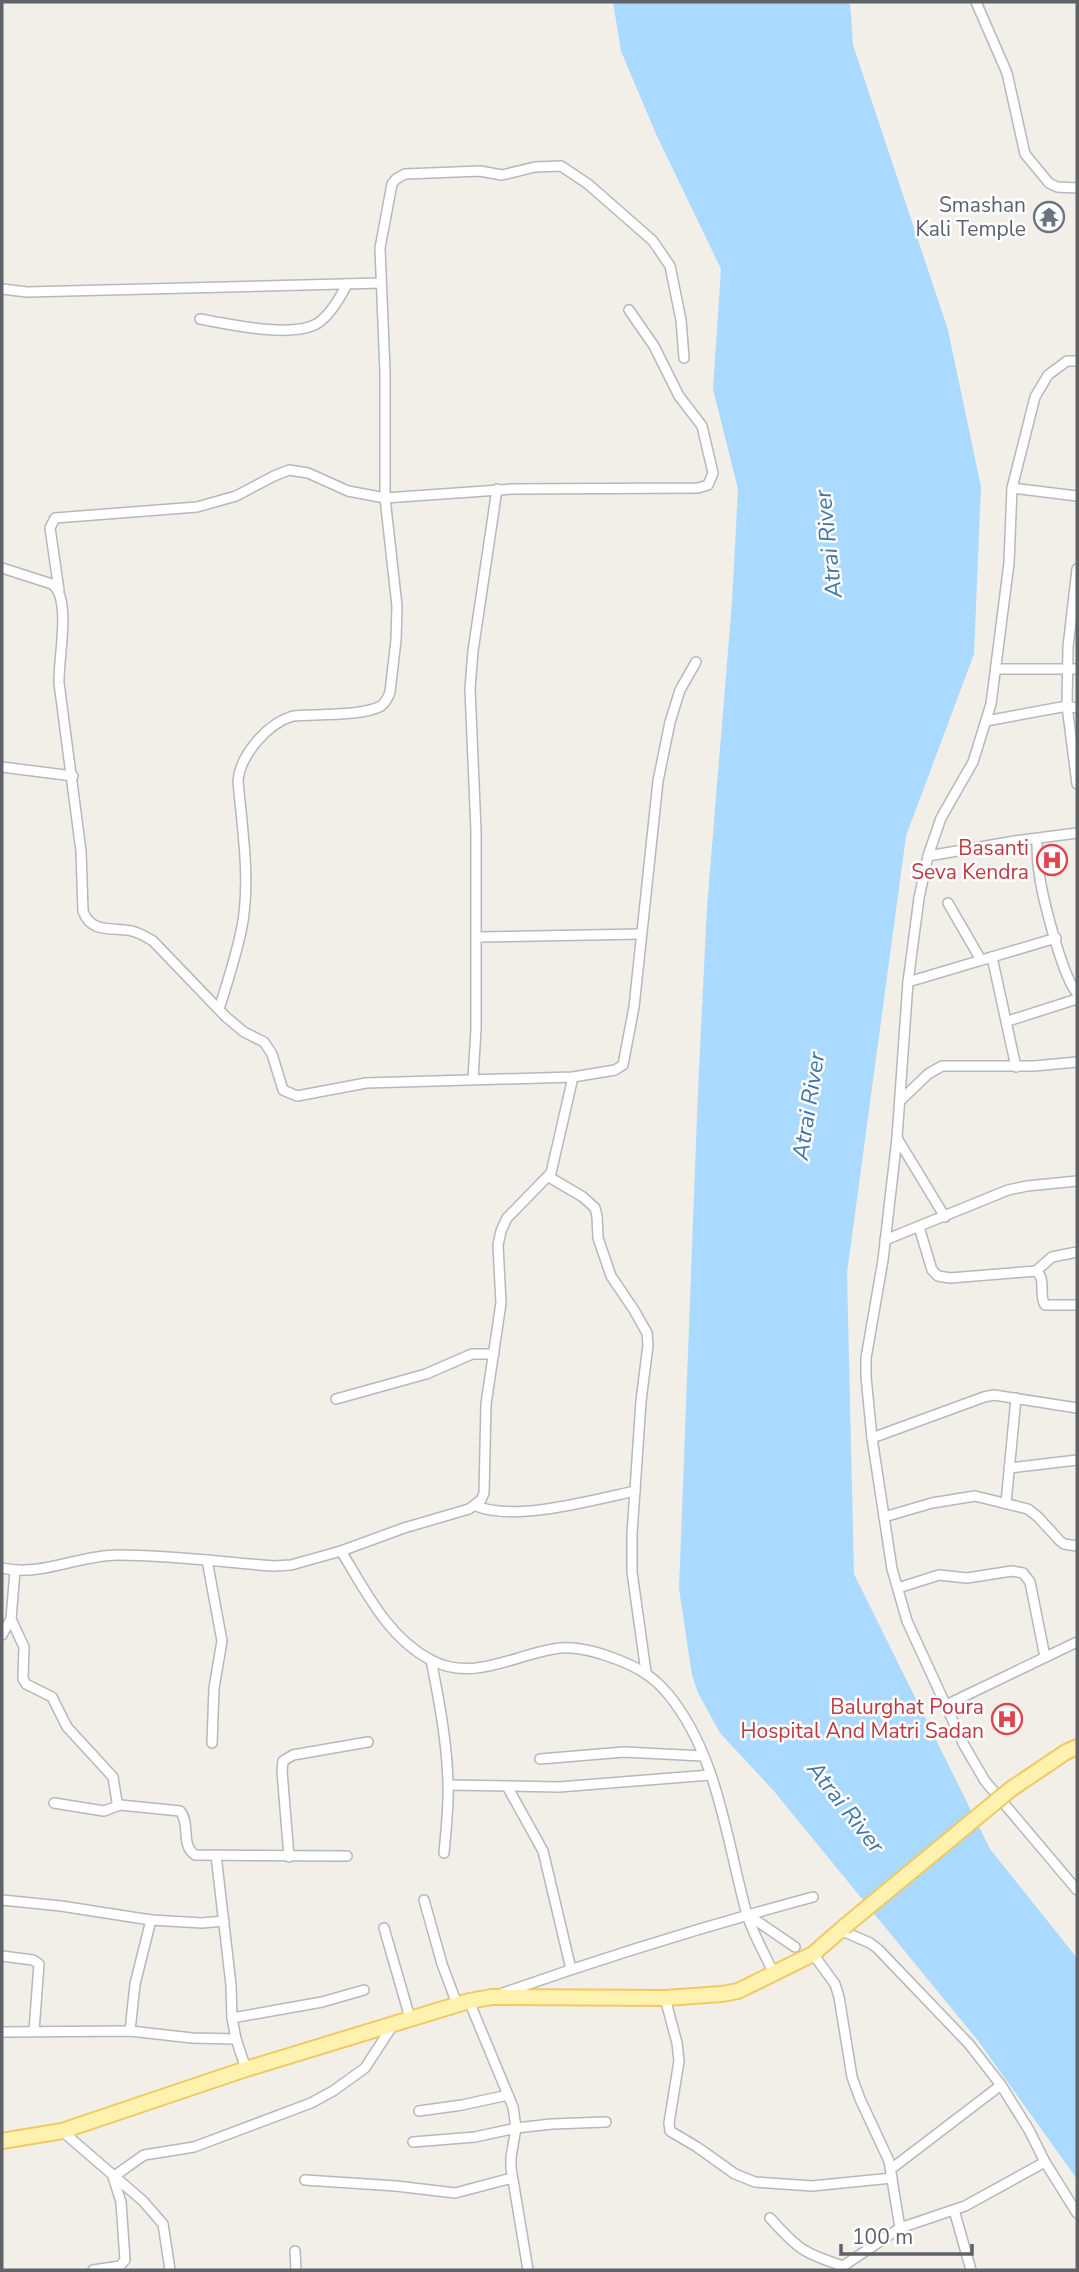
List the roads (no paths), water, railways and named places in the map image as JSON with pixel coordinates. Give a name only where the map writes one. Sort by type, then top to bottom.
[{"type":"main road","points":[[2,2141],[62,2131],[246,2069],[410,2018],[492,1997],[665,1998],[738,1991],[813,1954],[1011,1789],[1077,1747]]},
{"type":"street","points":[[976,2],[1007,73],[1025,154],[1049,183],[1057,187],[1077,188]]},
{"type":"street","points":[[219,1009],[243,920],[246,869],[238,781],[244,757],[270,729],[285,718],[367,711],[383,705],[387,700],[396,640],[397,606],[385,498],[385,372],[380,248],[392,184],[405,174],[480,171],[502,175],[535,167],[561,166],[589,184],[627,216],[653,241],[670,266],[681,320],[684,358]]},
{"type":"street","points":[[2,289],[27,292],[381,283]]},
{"type":"street","points":[[200,319],[264,330],[295,329],[317,324],[337,303],[347,284]]},
{"type":"street","points":[[629,310],[654,346],[679,396],[702,426],[713,473],[708,485],[698,488],[497,489],[385,498],[348,491],[308,473],[289,470],[236,496],[197,507],[57,517],[52,520],[50,528],[62,614],[59,683],[73,776],[85,918],[94,927],[131,931],[153,941],[238,1027],[269,1048],[280,1084],[286,1093],[292,1095],[366,1083],[573,1077],[615,1070],[623,1065],[634,1007],[658,781],[670,722],[680,690],[696,663]]},
{"type":"street","points":[[1077,361],[1067,361],[1057,367],[1048,375],[1035,397],[1012,488],[1009,563],[996,669],[986,721],[973,762],[941,818],[928,856],[912,943],[897,1138],[885,1240],[866,1359],[872,1438],[892,1569],[907,1621],[964,1745],[985,1781],[1077,1890]]},
{"type":"street","points":[[1012,488],[1077,496]]},
{"type":"street","points":[[473,1079],[477,937],[470,689],[472,651],[497,489]]},
{"type":"street","points":[[2,568],[52,584],[58,590]]},
{"type":"street","points":[[1077,569],[1066,706],[1077,784]]},
{"type":"street","points":[[996,669],[1077,669]]},
{"type":"street","points":[[986,721],[1066,706],[1077,708]]},
{"type":"street","points":[[2,767],[73,776]]},
{"type":"street","points":[[928,856],[1077,833]]},
{"type":"street","points":[[1037,839],[1039,873],[1068,979],[1077,993]]},
{"type":"street","points":[[948,903],[981,960]]},
{"type":"street","points":[[477,937],[641,933]]},
{"type":"street","points":[[908,982],[1056,938]]},
{"type":"street","points":[[992,957],[1016,1067]]},
{"type":"street","points":[[1007,1021],[1077,999]]},
{"type":"street","points":[[900,1101],[928,1074],[942,1066],[1016,1067],[1077,1062]]},
{"type":"street","points":[[476,1506],[484,1493],[486,1404],[501,1303],[501,1231],[507,1218],[549,1177],[557,1154],[573,1077]]},
{"type":"street","points":[[897,1138],[945,1217]]},
{"type":"street","points":[[549,1177],[583,1197],[595,1208],[598,1238],[611,1276],[647,1333],[632,1534],[632,1572],[646,1672]]},
{"type":"street","points":[[885,1240],[1008,1190],[1077,1181]]},
{"type":"street","points":[[919,1227],[932,1270],[938,1276],[950,1278],[1036,1271],[1052,1257],[1077,1252]]},
{"type":"street","points":[[1036,1271],[1042,1279],[1042,1298],[1045,1305],[1077,1305]]},
{"type":"street","points":[[336,1399],[426,1374],[472,1354],[494,1354]]},
{"type":"street","points":[[872,1438],[994,1395],[1077,1408]]},
{"type":"street","points":[[1006,1503],[1016,1398]]},
{"type":"street","points":[[1009,1468],[1077,1460]]},
{"type":"street","points":[[2,1568],[15,1571],[62,1566],[115,1555],[291,1565],[476,1506],[488,1511],[514,1511],[568,1505],[635,1491]]},
{"type":"street","points":[[884,1517],[932,1503],[975,1496],[1028,1509],[1064,1544],[1077,1546]]},
{"type":"street","points":[[341,1551],[393,1630],[431,1660],[460,1667],[488,1667],[570,1647],[595,1651],[646,1672],[669,1695],[703,1756],[722,1810],[747,1914],[774,1974]]},
{"type":"street","points":[[207,1560],[222,1641],[211,1714],[212,1743]]},
{"type":"street","points":[[2,1635],[11,1619],[15,1571]]},
{"type":"street","points":[[898,1588],[939,1575],[967,1578],[1012,1571],[1023,1573],[1030,1582],[1045,1657]]},
{"type":"street","points":[[11,1619],[24,1647],[23,1679],[26,1684],[52,1697],[67,1727],[113,1777],[116,1798],[120,1805]]},
{"type":"street","points":[[946,1705],[1077,1642]]},
{"type":"street","points":[[431,1660],[440,1705],[448,1785],[444,1853]]},
{"type":"street","points":[[289,1857],[282,1771],[284,1761],[293,1755],[368,1742]]},
{"type":"street","points":[[540,1759],[624,1752],[703,1756]]},
{"type":"street","points":[[448,1785],[508,1788],[596,1785],[710,1775]]},
{"type":"street","points":[[508,1788],[543,1851],[571,1969]]},
{"type":"street","points":[[54,1803],[99,1811],[120,1805],[180,1811],[185,1819],[187,1845],[191,1853],[216,1856],[347,1856]]},
{"type":"street","points":[[216,1856],[231,1985],[232,2018],[246,2069]]},
{"type":"street","points":[[492,1997],[571,1969],[747,1914],[813,1897]]},
{"type":"street","points":[[2,1900],[150,1920],[202,1923],[224,1921]]},
{"type":"street","points":[[424,1900],[442,1964],[508,2095],[516,2118],[511,2157],[512,2178],[528,2270]]},
{"type":"street","points":[[747,1914],[795,1947]]},
{"type":"street","points":[[130,2031],[135,1984],[150,1920]]},
{"type":"street","points":[[384,1928],[410,2018]]},
{"type":"street","points":[[842,1928],[878,1949],[969,2044],[1001,2085],[1077,2213]]},
{"type":"street","points":[[813,1954],[835,1984],[852,2077],[889,2161],[900,2228]]},
{"type":"street","points":[[2,1956],[33,1960],[39,1964],[34,2031]]},
{"type":"street","points":[[232,2018],[322,2002],[364,1990]]},
{"type":"street","points":[[665,1998],[679,2061],[670,2131],[735,2174],[755,2182],[812,2186],[892,2174],[1001,2085]]},
{"type":"street","points":[[113,2177],[144,2155],[194,2147],[311,2103],[333,2091],[365,2067],[394,2024]]},
{"type":"street","points":[[2,2032],[130,2031],[192,2038],[236,2039]]},
{"type":"street","points":[[419,2112],[508,2095]]},
{"type":"street","points":[[413,2142],[475,2137],[552,2124],[606,2122]]},
{"type":"street","points":[[62,2131],[143,2201],[163,2224],[170,2270]]},
{"type":"street","points":[[770,2218],[801,2250],[841,2268],[900,2228],[954,2210],[1045,2162]]},
{"type":"street","points":[[93,2270],[120,2266],[125,2260],[121,2202],[113,2177]]},
{"type":"street","points":[[305,2179],[455,2193],[512,2178]]},
{"type":"street","points":[[954,2210],[971,2270]]},
{"type":"street","points":[[295,2251],[296,2270]]},
{"type":"water","name":"Atrai River","points":[[613,2],[850,2],[853,45],[948,330],[981,487],[974,654],[906,836],[847,1273],[854,1574],[990,1849],[1077,1958],[1077,2179],[979,2042],[773,1790],[720,1733],[698,1693],[692,1675],[679,1589],[698,1090],[707,907],[732,602],[738,489],[713,389],[721,269],[656,134],[621,51]]},
{"type":"place","name":"Smashan Kali Temple","points":[[1049,217]]},
{"type":"place","name":"Basanti Seva Kendra","points":[[1052,860]]},
{"type":"place","name":"Balurghat Poura Hospital And Matri Sadan","points":[[1007,1719]]}]
